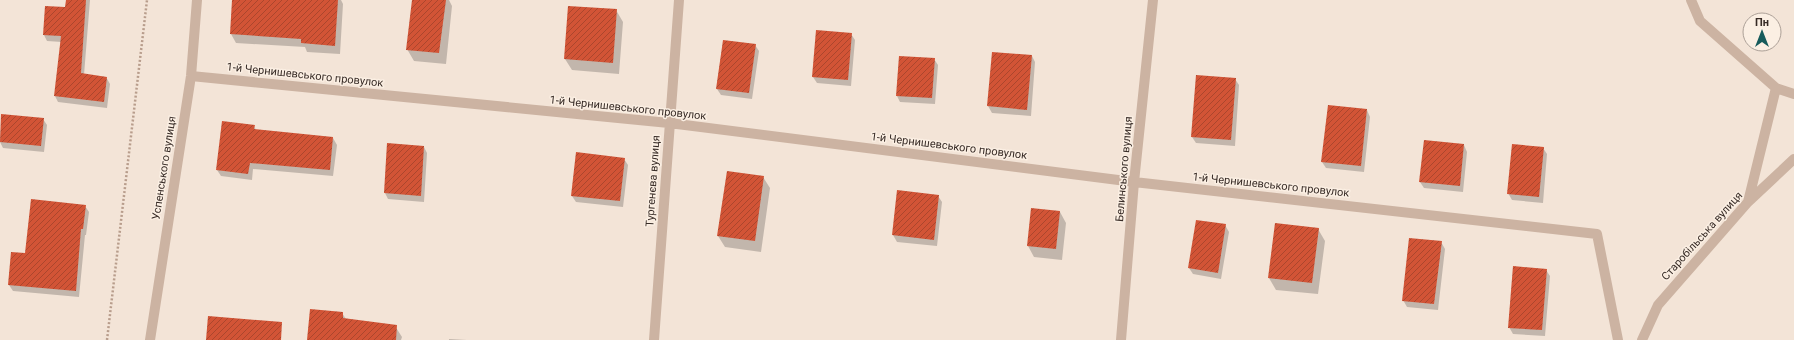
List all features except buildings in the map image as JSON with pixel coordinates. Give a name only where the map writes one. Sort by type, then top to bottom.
[{"type":"street","name":"Успенського вулиця","points":[[150,340],[191,76],[197,0]]},
{"type":"street","name":"Тургенєва вулиця","points":[[654,340],[679,0]]},
{"type":"street","name":"Белинського вулиця","points":[[1121,340],[1134,182],[1154,0]]},
{"type":"street","points":[[1691,0],[1700,21],[1776,88],[1794,94]]},
{"type":"street","name":"1-й Чернишевського провулок","points":[[191,76],[669,123],[1134,182],[1597,234],[1618,340]]},
{"type":"street","points":[[1748,202],[1776,88]]},
{"type":"street","name":"Старобільська вулиця","points":[[1642,340],[1658,305],[1748,202],[1794,159]]},
{"type":"path","points":[[107,340],[147,0]]}]
